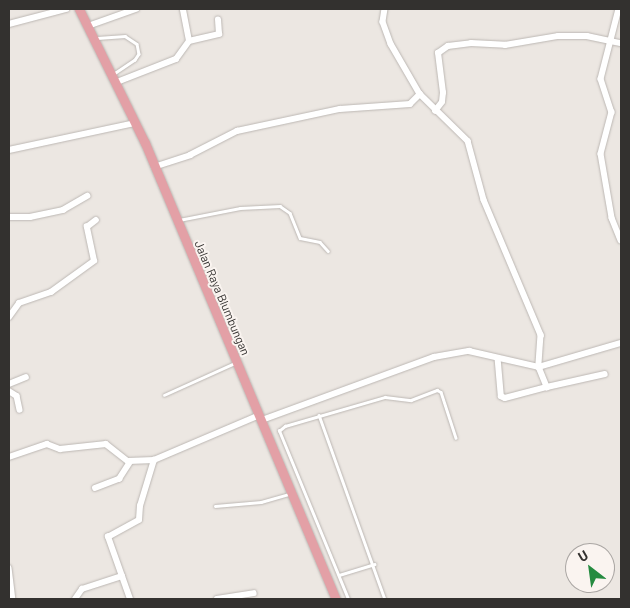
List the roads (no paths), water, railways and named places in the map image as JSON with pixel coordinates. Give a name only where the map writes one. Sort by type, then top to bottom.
[{"type":"main road","name":"Jalan Raya Blumbungan","points":[[79,9],[116,78],[175,222],[261,418],[336,599]]},
{"type":"street","points":[[9,24],[66,9]]},
{"type":"street","points":[[88,26],[136,9]]},
{"type":"street","points":[[183,9],[189,41]]},
{"type":"street","points":[[385,9],[383,22],[391,44],[420,94],[435,110],[463,133],[468,141],[486,206],[541,335],[539,367],[546,387]]},
{"type":"street","points":[[619,9],[601,79],[612,112],[603,145],[602,168],[612,218],[621,240]]},
{"type":"street","points":[[116,78],[173,61],[189,41],[219,34],[218,20]]},
{"type":"street","points":[[435,110],[442,102],[443,86],[437,57],[438,52],[448,46],[471,43],[505,45],[558,36],[587,36],[621,43]]},
{"type":"street","points":[[154,167],[196,152],[237,131],[340,108],[410,104],[420,94]]},
{"type":"street","points":[[9,150],[135,123]]},
{"type":"street","points":[[9,217],[30,217],[63,210],[87,196]]},
{"type":"street","points":[[9,317],[19,303],[51,292],[94,261],[87,227],[96,220]]},
{"type":"street","points":[[9,457],[47,444],[60,450],[106,444],[130,462],[154,460],[261,418],[434,356],[469,351],[539,367],[621,343]]},
{"type":"street","points":[[498,358],[502,396],[505,398],[605,374]]},
{"type":"street","points":[[9,384],[26,377]]},
{"type":"street","points":[[9,391],[17,396],[20,410]]},
{"type":"street","points":[[130,599],[108,537],[139,520],[140,506],[154,460]]},
{"type":"street","points":[[95,488],[119,479],[130,462]]},
{"type":"street","points":[[9,568],[13,599]]},
{"type":"street","points":[[76,599],[82,589],[122,576]]},
{"type":"street","points":[[217,599],[254,594]]},
{"type":"lane","points":[[95,39],[125,36],[137,44],[139,54],[116,78]]},
{"type":"lane","points":[[175,222],[215,212],[280,206],[290,213],[300,238],[320,242],[328,251]]},
{"type":"lane","points":[[164,395],[237,362]]},
{"type":"lane","points":[[348,599],[279,431],[319,416],[385,397],[411,400],[437,390],[441,392],[456,438]]},
{"type":"lane","points":[[319,416],[374,564],[384,599]]},
{"type":"lane","points":[[215,506],[262,502],[293,493]]},
{"type":"lane","points":[[339,575],[374,564]]}]
